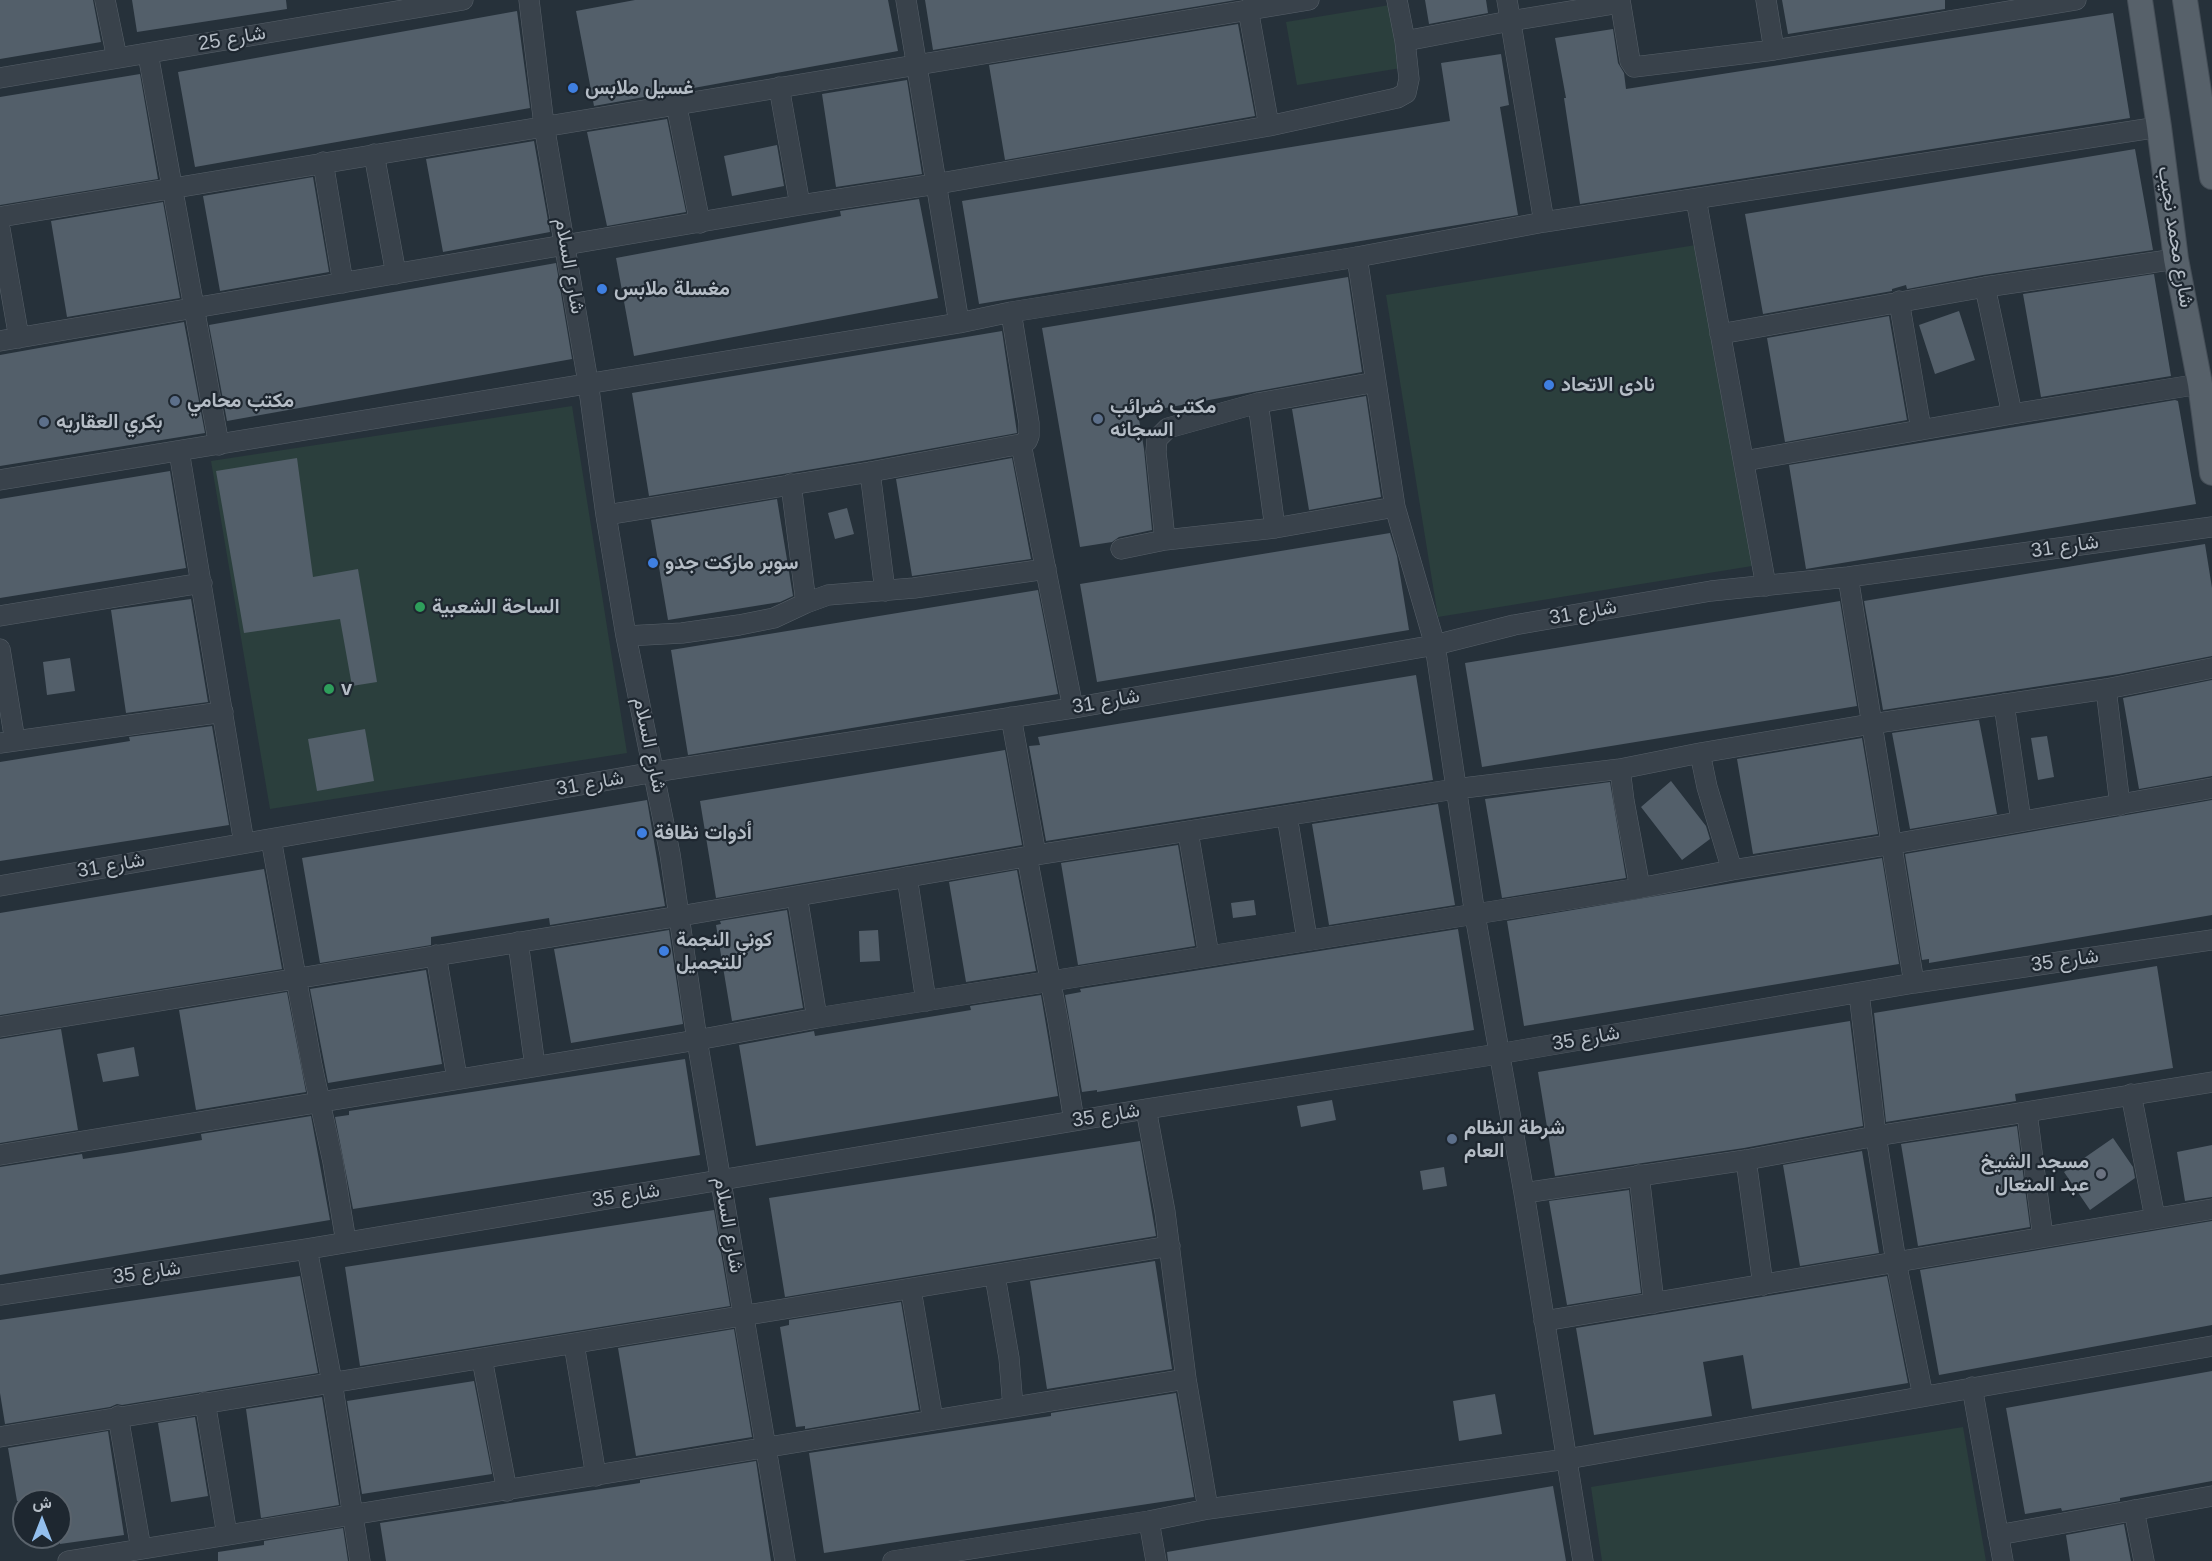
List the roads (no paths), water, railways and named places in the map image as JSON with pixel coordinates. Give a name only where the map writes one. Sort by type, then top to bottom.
[{"type":"main road","name":"شارع محمد نجيب","points":[[2140,0],[2176,259],[2200,384],[2212,473]]},
{"type":"main road","points":[[2185,0],[2212,177]]},
{"type":"street","points":[[105,0],[117,58]]},
{"type":"street","name":"شارع 25","points":[[0,78],[464,0]]},
{"type":"street","name":"شارع السلام","points":[[529,0],[544,125],[588,382],[606,515],[626,636],[655,772],[680,916],[698,1040],[785,1561]]},
{"type":"street","points":[[906,0],[959,322]]},
{"type":"street","points":[[0,217],[1309,0]]},
{"type":"street","points":[[0,229],[9,340],[1269,126],[1397,98],[1406,93],[1409,78],[1397,0]]},
{"type":"street","points":[[1507,0],[1544,222]]},
{"type":"street","points":[[1766,0],[1774,50]]},
{"type":"street","points":[[1405,41],[1620,2],[1630,61],[1634,67],[1774,50],[2076,0]]},
{"type":"street","points":[[1248,9],[1269,126]]},
{"type":"street","points":[[148,54],[219,445]]},
{"type":"street","points":[[779,87],[800,205]]},
{"type":"street","points":[[676,104],[700,223]]},
{"type":"street","points":[[0,480],[1356,257],[1544,222],[2159,128]]},
{"type":"street","points":[[374,154],[396,274]]},
{"type":"street","points":[[323,162],[343,283]]},
{"type":"street","points":[[1696,199],[1766,586]]},
{"type":"street","points":[[1356,257],[1395,507],[1435,645],[1475,915],[1524,1193],[1583,1561]]},
{"type":"street","points":[[1720,334],[1985,287],[2176,259]]},
{"type":"street","points":[[1985,287],[2012,414]]},
{"type":"street","points":[[1899,302],[1921,429]]},
{"type":"street","points":[[606,515],[870,472],[1027,441],[1029,423],[1011,312]]},
{"type":"street","points":[[1165,540],[1156,452],[1157,439],[1168,428],[1258,403],[1376,381]]},
{"type":"street","points":[[1743,461],[1921,429],[2200,384]]},
{"type":"street","points":[[1258,403],[1275,528]]},
{"type":"street","points":[[1021,444],[1073,708]]},
{"type":"street","points":[[179,451],[244,843]]},
{"type":"street","points":[[870,472],[885,591]]},
{"type":"street","points":[[791,484],[806,603]]},
{"type":"street","points":[[1121,549],[1165,540],[1275,528],[1395,507]]},
{"type":"street","name":"شارع 31","points":[[0,886],[655,772],[1073,708],[1435,645],[1525,623],[1711,591],[1848,577],[2212,527]]},
{"type":"street","points":[[626,636],[682,633],[774,618],[828,595],[885,591],[1046,569]]},
{"type":"street","points":[[1848,577],[1914,983]]},
{"type":"street","points":[[0,616],[202,583]]},
{"type":"street","points":[[0,649],[8,742],[223,712]]},
{"type":"street","points":[[0,1027],[1032,856],[1455,789],[1620,769],[1871,724],[2106,689],[2212,668]]},
{"type":"street","points":[[2106,689],[2120,805]]},
{"type":"street","points":[[2004,704],[2021,821]]},
{"type":"street","points":[[1011,717],[1050,982],[1074,1121]]},
{"type":"street","points":[[1700,753],[1707,787],[1732,870]]},
{"type":"street","points":[[1620,769],[1640,888]]},
{"type":"street","points":[[0,1155],[698,1040],[818,1018],[1640,888],[1732,870],[2212,788]]},
{"type":"street","points":[[1287,816],[1308,939]]},
{"type":"street","points":[[1188,832],[1209,956]]},
{"type":"street","points":[[271,839],[333,1162],[346,1242]]},
{"type":"street","points":[[907,877],[926,1001]]},
{"type":"street","points":[[797,896],[818,1018]]},
{"type":"street","name":"شارع 35","points":[[0,1295],[307,1249],[1146,1109],[1498,1054],[1914,983],[2212,940]]},
{"type":"street","points":[[518,942],[535,1066]]},
{"type":"street","points":[[436,956],[458,1078]]},
{"type":"street","points":[[1859,993],[1876,1136],[1896,1262],[1923,1396]]},
{"type":"street","points":[[1524,1193],[1746,1160],[1876,1136],[2212,1082]]},
{"type":"street","points":[[2131,1094],[2155,1218]]},
{"type":"street","points":[[1146,1109],[1170,1246],[1186,1379],[1208,1509]]},
{"type":"street","points":[[2027,1113],[2043,1237]]},
{"type":"street","points":[[1746,1160],[1763,1285]]},
{"type":"street","points":[[1639,1175],[1654,1303]]},
{"type":"street","points":[[1544,1321],[2212,1209]]},
{"type":"street","points":[[0,1437],[1170,1246]]},
{"type":"street","points":[[307,1249],[332,1382],[360,1561]]},
{"type":"street","points":[[995,1276],[1009,1358],[1013,1407]]},
{"type":"street","points":[[911,1290],[933,1419]]},
{"type":"street","points":[[574,1344],[596,1476]]},
{"type":"street","points":[[893,1561],[973,1555],[1208,1509],[1567,1459],[2212,1346]]},
{"type":"street","points":[[482,1359],[507,1491]]},
{"type":"street","points":[[68,1561],[1186,1379]]},
{"type":"street","points":[[1972,1387],[2003,1561]]},
{"type":"street","points":[[205,1402],[227,1535]]},
{"type":"street","points":[[118,1416],[141,1549]]},
{"type":"street","points":[[1998,1534],[2212,1496]]},
{"type":"street","points":[[2134,1510],[2144,1561]]},
{"type":"street","points":[[1149,1521],[1156,1561]]},
{"type":"place","name":"غسيل ملابس","points":[[573,88]]},
{"type":"place","name":"مغسلة ملابس","points":[[602,289]]},
{"type":"place","name":"نادى الاتحاد","points":[[1549,385]]},
{"type":"place","name":"مكتب محامي","points":[[175,401]]},
{"type":"place","name":"مكتب ضرائب السجانه","points":[[1098,419]]},
{"type":"place","name":"بكري العقاريه","points":[[44,422]]},
{"type":"place","name":"سوبر ماركت جدو","points":[[653,563]]},
{"type":"place","name":"الساحة الشعبية","points":[[420,607]]},
{"type":"place","name":"v","points":[[329,689]]},
{"type":"place","name":"أدوات نظافة","points":[[642,833]]},
{"type":"place","name":"كوني النجمة للتجميل","points":[[664,951]]},
{"type":"place","name":"شرطة النظام العام","points":[[1452,1139]]},
{"type":"place","name":"مسجد الشيخ عبد المتعال","points":[[2101,1174]]}]
